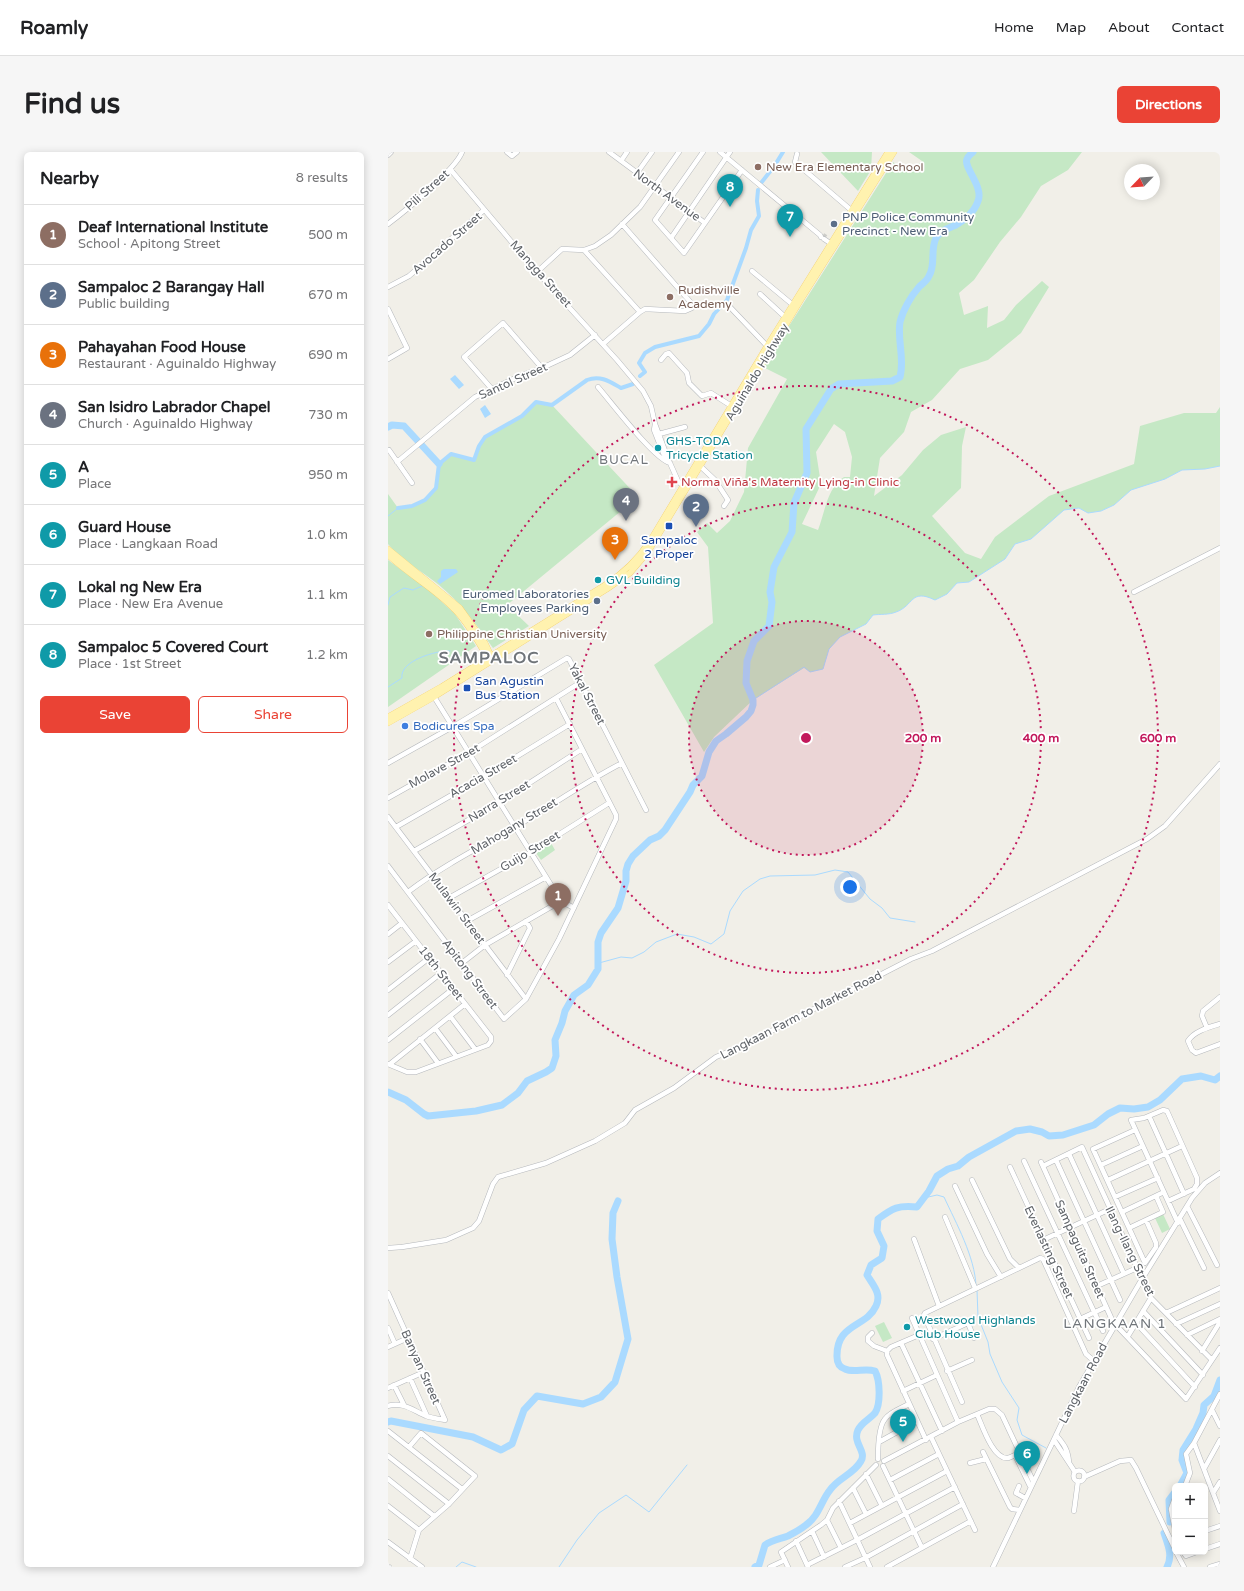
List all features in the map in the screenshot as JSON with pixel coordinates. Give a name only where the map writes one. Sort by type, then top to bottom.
[{"type":"main road","name":"Aguinaldo Highway","points":[[388,723],[434,695],[622,573],[645,549],[699,464],[851,210],[860,201],[888,152]]},
{"type":"main road","name":"Aguinaldo Highway","points":[[769,348],[792,305],[894,152]]},
{"type":"main road","points":[[388,549],[460,608],[476,630],[490,658]]},
{"type":"main road","points":[[388,555],[421,580],[456,611],[490,658]]},
{"type":"main road","name":"Aguinaldo Highway","points":[[388,717],[434,695]]},
{"type":"street","name":"Pili Street","points":[[388,224],[450,169],[460,158],[462,152]]},
{"type":"street","points":[[507,152],[512,156],[517,152]]},
{"type":"street","name":"North Avenue","points":[[609,152],[705,223]]},
{"type":"street","points":[[621,161],[627,152]]},
{"type":"street","points":[[637,173],[652,152]]},
{"type":"street","points":[[537,272],[562,249],[584,250],[603,241],[640,207],[679,152]]},
{"type":"street","points":[[703,152],[655,220],[684,253],[742,170]]},
{"type":"street","points":[[720,152],[832,244]]},
{"type":"street","points":[[671,238],[730,152]]},
{"type":"street","points":[[797,154],[795,162],[851,210]]},
{"type":"street","name":"Mangga Street","points":[[450,169],[537,272],[638,383],[649,402],[654,424]]},
{"type":"street","name":"Avocado Street","points":[[388,287],[409,276],[484,210]]},
{"type":"street","points":[[603,344],[640,312],[650,308],[685,311],[692,308],[692,302],[622,224]]},
{"type":"street","points":[[584,250],[640,312]]},
{"type":"street","points":[[752,271],[792,305]]},
{"type":"street","points":[[760,294],[785,317]]},
{"type":"street","points":[[728,305],[769,348]]},
{"type":"street","points":[[388,309],[407,348],[388,359]]},
{"type":"street","points":[[491,388],[464,357],[503,323],[542,368]]},
{"type":"street","name":"Santol Street","points":[[397,462],[475,397],[491,388],[542,368],[570,355],[595,335]]},
{"type":"street","points":[[661,360],[666,354],[670,353],[688,373],[689,383],[702,396],[711,393],[733,407]]},
{"type":"street","points":[[598,387],[652,450],[663,461],[669,460]]},
{"type":"street","points":[[654,424],[678,481],[684,488]]},
{"type":"street","points":[[654,424],[656,435],[663,453],[669,460]]},
{"type":"street","points":[[659,434],[684,427]]},
{"type":"street","points":[[389,450],[412,483]]},
{"type":"street","points":[[699,464],[715,480],[728,500],[724,506]]},
{"type":"street","points":[[1134,592],[1220,548]]},
{"type":"street","name":"Yakal Street","points":[[388,763],[454,726],[564,658],[569,659],[646,810]]},
{"type":"street","name":"Molave Street","points":[[388,798],[470,752],[581,682]]},
{"type":"street","points":[[434,695],[453,722],[484,776],[561,901],[574,908]]},
{"type":"street","name":"Apitong Street","points":[[388,866],[504,1019],[526,999],[574,908],[616,819],[616,815],[556,698]]},
{"type":"street","name":"Acacia Street","points":[[396,827],[570,724]]},
{"type":"street","name":"Narra Street","points":[[414,851],[500,802],[582,749]]},
{"type":"street","name":"Mahogany Street","points":[[408,892],[432,874],[515,827],[596,777],[622,763]]},
{"type":"street","name":"Langkaan Farm to Market Road","points":[[388,1248],[446,1240],[473,1228],[479,1221],[493,1184],[498,1177],[546,1164],[585,1146],[625,1123],[635,1110],[674,1088],[722,1054],[744,1045],[911,959],[932,951],[1148,839],[1165,826],[1220,764]]},
{"type":"street","name":"Guijo Street","points":[[449,898],[531,852],[609,803]]},
{"type":"street","name":"Mulawin Street","points":[[388,817],[526,999]]},
{"type":"street","points":[[467,921],[546,877]]},
{"type":"street","points":[[462,963],[485,945],[561,901]]},
{"type":"street","name":"18th Street","points":[[388,905],[390,911],[402,923],[491,1037],[491,1041],[488,1045],[475,1049]]},
{"type":"street","points":[[507,975],[530,928],[526,921]]},
{"type":"street","points":[[388,934],[402,923]]},
{"type":"street","points":[[388,962],[416,941]]},
{"type":"street","points":[[388,990],[429,958]]},
{"type":"street","points":[[388,1015],[441,973]]},
{"type":"street","points":[[388,1040],[453,989]]},
{"type":"street","points":[[1208,1028],[1202,1014],[1203,1011],[1219,999]]},
{"type":"street","points":[[450,1016],[475,1049],[412,1074],[389,1064],[465,1004]]},
{"type":"street","points":[[1220,1024],[1208,1028],[1189,1038],[1188,1043],[1192,1050],[1196,1053],[1200,1053],[1220,1044]]},
{"type":"street","points":[[435,1028],[456,1056]]},
{"type":"street","points":[[420,1040],[438,1063]]},
{"type":"street","points":[[1168,1201],[1194,1189],[1197,1184],[1197,1178],[1165,1110],[1150,1116],[1131,1120],[1168,1201],[1204,1268]]},
{"type":"street","points":[[1150,1116],[1184,1194]]},
{"type":"street","points":[[1136,1130],[1094,1149],[1145,1263],[1156,1247],[1156,1243],[1146,1220]]},
{"type":"street","points":[[1101,1165],[1143,1146]]},
{"type":"street","points":[[1108,1180],[1182,1146]]},
{"type":"street","name":"Ilang-Ilang Street","points":[[1069,1154],[1082,1147],[1151,1298],[1212,1360]]},
{"type":"street","points":[[1120,1300],[1056,1160],[1069,1154],[1124,1274]]},
{"type":"street","name":"Sampaguita Street","points":[[1056,1160],[1042,1164],[1115,1325],[1128,1336],[1186,1399],[1195,1387]]},
{"type":"street","points":[[1024,1161],[1103,1332]]},
{"type":"street","name":"Everlasting Street","points":[[1010,1167],[1089,1338]]},
{"type":"street","name":"Langkaan Road","points":[[992,1567],[1075,1394],[1094,1361],[1142,1279],[1188,1206],[1205,1183],[1220,1173]]},
{"type":"street","points":[[1115,1197],[1158,1178]]},
{"type":"street","points":[[972,1180],[1010,1259],[1019,1268]]},
{"type":"street","points":[[955,1186],[987,1254],[1001,1277]]},
{"type":"street","points":[[1122,1212],[1164,1192]]},
{"type":"street","points":[[1129,1228],[1163,1212],[1156,1196]]},
{"type":"street","points":[[1188,1206],[1217,1266]]},
{"type":"street","points":[[1044,1240],[1110,1209]]},
{"type":"street","points":[[945,1217],[975,1288]]},
{"type":"street","points":[[914,1239],[939,1306]]},
{"type":"street","points":[[962,1402],[933,1339],[924,1315],[925,1312],[1040,1258],[1043,1259],[1086,1354],[1094,1361]]},
{"type":"street","points":[[1097,1286],[1137,1268]]},
{"type":"street","points":[[1166,1313],[1220,1288]]},
{"type":"street","name":"Banyan Street","points":[[388,1293],[445,1420],[427,1416]]},
{"type":"street","points":[[1128,1336],[1151,1298]]},
{"type":"street","points":[[1176,1324],[1220,1304]]},
{"type":"street","points":[[1080,1319],[1106,1307]]},
{"type":"street","points":[[1143,1311],[1203,1375]]},
{"type":"street","points":[[912,1318],[958,1422]]},
{"type":"street","points":[[1187,1335],[1220,1319]]},
{"type":"street","points":[[1202,1350],[1220,1322]]},
{"type":"street","points":[[933,1339],[968,1323],[974,1338]]},
{"type":"street","points":[[1136,1323],[1195,1387],[1220,1348]]},
{"type":"street","points":[[388,1328],[395,1344]]},
{"type":"street","points":[[872,1334],[868,1337],[868,1341],[874,1346],[887,1351]]},
{"type":"street","points":[[887,1351],[891,1347],[919,1335]]},
{"type":"street","points":[[388,1347],[408,1338]]},
{"type":"street","points":[[901,1343],[942,1431]]},
{"type":"street","points":[[887,1351],[887,1355],[917,1421],[939,1454],[975,1530]]},
{"type":"street","points":[[947,1371],[972,1360]]},
{"type":"street","points":[[388,1388],[424,1372]]},
{"type":"street","points":[[903,1391],[937,1376]]},
{"type":"street","points":[[410,1378],[427,1416]]},
{"type":"street","points":[[394,1385],[404,1405]]},
{"type":"street","points":[[1188,1483],[1190,1473],[1186,1455],[1220,1394]]},
{"type":"street","points":[[389,1403],[404,1405],[427,1416]]},
{"type":"street","points":[[788,1567],[781,1552],[812,1532],[827,1520],[833,1508],[876,1465],[875,1462],[878,1459],[879,1442],[885,1418],[909,1404]]},
{"type":"street","points":[[878,1459],[884,1461],[958,1422],[989,1409],[995,1409],[1002,1416],[1025,1470],[1030,1486]]},
{"type":"street","points":[[1212,1410],[1220,1426]]},
{"type":"street","points":[[977,1414],[997,1454],[1004,1458],[1009,1458],[1017,1454]]},
{"type":"street","points":[[879,1442],[917,1421]]},
{"type":"street","points":[[388,1432],[462,1489]]},
{"type":"street","points":[[409,1447],[421,1433],[475,1476],[449,1504],[420,1530],[410,1559]]},
{"type":"street","points":[[1055,1438],[1065,1445],[1068,1452],[1069,1462],[1075,1472],[1074,1479],[1078,1482]]},
{"type":"street","points":[[1204,1469],[1220,1440]]},
{"type":"street","points":[[1194,1443],[1204,1469],[1216,1490],[1220,1508]]},
{"type":"street","points":[[983,1452],[1010,1507],[1012,1509],[1020,1510]]},
{"type":"street","points":[[890,1480],[939,1454]]},
{"type":"street","points":[[388,1456],[449,1504]]},
{"type":"street","points":[[970,1463],[986,1459]]},
{"type":"street","points":[[1074,1511],[1078,1482],[1084,1477],[1120,1460],[1131,1460],[1172,1543]]},
{"type":"street","points":[[884,1461],[883,1466],[922,1548]]},
{"type":"street","points":[[876,1465],[879,1468],[883,1466]]},
{"type":"street","points":[[850,1523],[947,1470]]},
{"type":"street","points":[[1025,1470],[1033,1481]]},
{"type":"street","points":[[1075,1472],[1081,1471],[1084,1477]]},
{"type":"street","points":[[866,1474],[882,1506]]},
{"type":"street","points":[[388,1480],[434,1516]]},
{"type":"street","points":[[1216,1490],[1220,1482]]},
{"type":"street","points":[[1019,1486],[1016,1493],[1025,1498]]},
{"type":"street","points":[[796,1541],[808,1566],[955,1487]]},
{"type":"street","points":[[853,1488],[866,1514]]},
{"type":"street","points":[[840,1501],[870,1567]]},
{"type":"street","points":[[845,1567],[865,1558],[963,1504]]},
{"type":"street","points":[[388,1507],[420,1530]]},
{"type":"street","points":[[827,1520],[841,1548]]},
{"type":"street","points":[[887,1567],[971,1521]]},
{"type":"street","points":[[1208,1530],[1220,1526]]},
{"type":"street","points":[[812,1532],[824,1557]]},
{"type":"street","points":[[388,1542],[422,1567]]},
{"type":"street","points":[[1208,1549],[1220,1544]]},
{"type":"street","points":[[1178,1555],[1184,1567]]},
{"type":"street","points":[[770,1567],[785,1560]]},
{"type":"street","points":[[1210,1567],[1220,1564]]},
{"type":"green space","points":[[821,152],[872,152],[871,170],[858,191]]},
{"type":"green space","points":[[909,152],[1082,152],[1068,170],[1041,186],[1021,217],[1000,242],[974,280],[959,293],[964,315],[988,306],[987,328],[1004,320],[1016,305],[1042,281],[1049,287],[1021,333],[988,360],[960,369],[932,400],[911,412],[904,432],[880,458],[874,496],[902,475],[923,450],[941,435],[966,427],[962,446],[961,488],[932,516],[965,553],[981,559],[995,537],[1049,496],[1134,464],[1140,426],[1184,413],[1216,413],[1220,407],[1220,466],[1205,469],[1182,470],[1165,479],[1131,490],[1114,505],[1101,511],[1088,513],[1079,508],[1064,510],[1031,539],[1015,544],[1005,559],[969,582],[957,583],[947,594],[935,600],[921,596],[916,597],[896,612],[873,615],[866,624],[840,637],[829,649],[823,669],[810,672],[804,668],[753,700],[714,737],[704,752],[654,665],[713,623],[708,547],[697,532],[707,523],[717,533],[730,521],[744,492],[748,448],[787,379],[763,367],[893,162],[908,173],[922,161]],"holes":[[[834,424],[845,432],[852,457],[850,477],[844,477],[834,487],[827,501],[818,530],[802,524],[821,484],[816,452]]]},
{"type":"green space","points":[[536,402],[552,405],[638,497],[507,605],[529,626],[493,648],[474,622],[454,599],[439,585],[399,556],[388,544],[388,494],[398,508],[412,506],[425,500],[436,488],[439,464],[451,454],[474,460],[479,446],[485,437],[522,416]]},
{"type":"green space","name":"Philippine Christian University","points":[[388,560],[430,591],[455,614],[476,646],[388,707]]},
{"type":"green space","points":[[551,843],[555,850],[541,860],[536,853]]},
{"type":"green space","points":[[1163,1214],[1170,1229],[1162,1233],[1155,1218]]},
{"type":"green space","points":[[884,1322],[892,1338],[883,1342],[875,1326]]},
{"type":"water","points":[[455,375],[464,385],[459,389],[450,379]]},
{"type":"water","points":[[485,405],[491,414],[485,418],[480,409]]},
{"type":"water","points":[[444,569],[456,569],[458,572],[440,584],[437,581],[441,577],[441,571]]},
{"type":"waterway","points":[[775,165],[783,152]]},
{"type":"waterway","points":[[388,1092],[406,1100],[428,1116],[476,1111],[502,1105],[518,1093],[527,1081],[552,1068],[556,1056],[555,1040],[565,1011],[574,995],[588,985],[598,969],[598,942],[601,933],[618,908],[626,881],[628,864],[633,856],[650,840],[659,836],[665,830],[693,785],[702,776],[709,752],[716,741],[746,717],[751,711],[753,700],[746,683],[747,661],[754,641],[769,626],[772,602],[770,592],[774,567],[792,532],[794,503],[807,473],[806,429],[831,389],[839,384],[892,381],[900,377],[902,363],[899,336],[900,322],[910,299],[931,272],[933,247],[936,238],[942,232],[966,218],[975,208],[978,201],[978,190],[967,163],[967,158],[973,152]]},
{"type":"waterway","points":[[761,183],[772,169]]},
{"type":"waterway","points":[[640,376],[645,372],[639,363],[645,353],[655,347],[699,336],[709,324],[714,314],[727,300],[751,230],[759,216],[757,201],[758,190]]},
{"type":"waterway","points":[[398,508],[412,506],[425,500],[436,488],[439,464],[451,454],[474,460],[479,446],[485,437],[522,416],[536,402],[552,405],[587,380],[596,378],[600,378],[621,388],[633,384]]},
{"type":"waterway","points":[[388,427],[392,425],[404,426],[439,464]]},
{"type":"waterway","points":[[753,700],[804,667],[810,672],[823,669],[829,649],[840,637],[866,624],[873,615],[896,612],[916,597],[921,596],[935,600],[947,594],[957,583],[969,582],[1005,559],[1015,544],[1031,539],[1064,510],[1079,508],[1088,513],[1101,511],[1114,505],[1131,490],[1165,479],[1182,470],[1205,469],[1220,466]]},
{"type":"waterway","points":[[388,516],[398,508]]},
{"type":"waterway","points":[[388,605],[390,597],[404,588],[413,590],[422,586]]},
{"type":"waterway","points":[[388,687],[402,678],[406,666],[412,662],[437,652],[450,651]]},
{"type":"waterway","points":[[599,963],[621,957],[632,958],[644,952],[656,942],[677,934],[694,937],[711,944],[724,934],[730,911],[743,891],[760,879],[770,876],[815,875],[835,870],[848,872],[870,899],[882,908],[890,918],[915,922]]},
{"type":"waterway","points":[[755,1567],[759,1565],[765,1545],[790,1535],[802,1528],[817,1513],[833,1486],[854,1469],[861,1461],[862,1454],[857,1435],[860,1427],[875,1413],[877,1409],[879,1392],[877,1375],[875,1371],[852,1371],[843,1368],[837,1361],[837,1357],[838,1346],[841,1338],[852,1327],[866,1318],[878,1302],[876,1290],[867,1275],[871,1265],[882,1258],[884,1246],[877,1231],[878,1219],[896,1208],[905,1206],[917,1207],[929,1191],[937,1176],[948,1169],[958,1166],[969,1157],[1016,1131],[1030,1129],[1042,1132],[1049,1136],[1063,1135],[1094,1125],[1108,1114],[1120,1108],[1134,1109],[1148,1107],[1160,1100],[1182,1079],[1201,1076],[1215,1080],[1220,1076]]},
{"type":"waterway","points":[[924,1198],[937,1195],[944,1197],[969,1252],[975,1275],[976,1286]]},
{"type":"waterway","points":[[388,1422],[391,1421],[473,1437],[501,1450],[512,1444],[524,1410],[537,1396],[583,1404],[601,1397],[615,1382],[628,1339],[612,1239],[613,1213],[618,1201]]},
{"type":"waterway","points":[[977,1290],[978,1317],[988,1342],[990,1354],[1002,1382],[1019,1408],[1017,1420],[1022,1435],[1046,1448]]},
{"type":"waterway","points":[[1182,1483],[1187,1473],[1182,1460],[1183,1450],[1196,1429],[1203,1413],[1204,1405],[1214,1396],[1220,1380]]},
{"type":"waterway","points":[[559,1567],[577,1540],[599,1513],[626,1495],[649,1512],[687,1465]]},
{"type":"waterway","points":[[1170,1522],[1169,1500],[1172,1496]]},
{"type":"waterway","points":[[1164,1533],[1170,1554],[1167,1567]]},
{"type":"waterway","points":[[456,1567],[462,1562],[476,1567]]},
{"type":"place","name":"New Era Elementary School","points":[[758,167]]},
{"type":"place","name":"Sampaloc 5 Covered Court","points":[[730,207]]},
{"type":"place","name":"PNP Police Community Precinct - New Era","points":[[834,224]]},
{"type":"place","name":"Lokal ng New Era","points":[[790,237]]},
{"type":"place","name":"Rudishville Academy","points":[[670,297]]},
{"type":"place","name":"GHS-TODA Tricycle Station","points":[[658,448]]},
{"type":"place","name":"Norma Viña's Maternity Lying-in Clinic","points":[[672,482]]},
{"type":"place","name":"San Isidro Labrador Chapel","points":[[626,521]]},
{"type":"place","name":"Sampaloc 2 Proper","points":[[669,526]]},
{"type":"place","name":"Sampaloc 2 Barangay Hall","points":[[696,527]]},
{"type":"place","name":"Pahayahan Food House","points":[[615,560]]},
{"type":"place","name":"GVL Building","points":[[598,580]]},
{"type":"place","name":"Euromed Laboratories Employees Parking","points":[[597,601]]},
{"type":"place","name":"Philippine Christian University","points":[[429,634]]},
{"type":"place","name":"San Agustin Bus Station","points":[[467,688]]},
{"type":"place","name":"Bodicures Spa","points":[[405,726]]},
{"type":"place","name":"Deaf International Institute","points":[[558,916]]},
{"type":"place","name":"Westwood Highlands Club House","points":[[907,1327]]},
{"type":"place","name":"A","points":[[903,1442]]},
{"type":"place","name":"Guard House","points":[[1027,1474]]},
{"type":"district","name":"BUCAL","points":[[624,460]]},
{"type":"district","name":"SAMPALOC","points":[[489,658]]},
{"type":"district","name":"LANGKAAN 1","points":[[1115,1323]]}]
